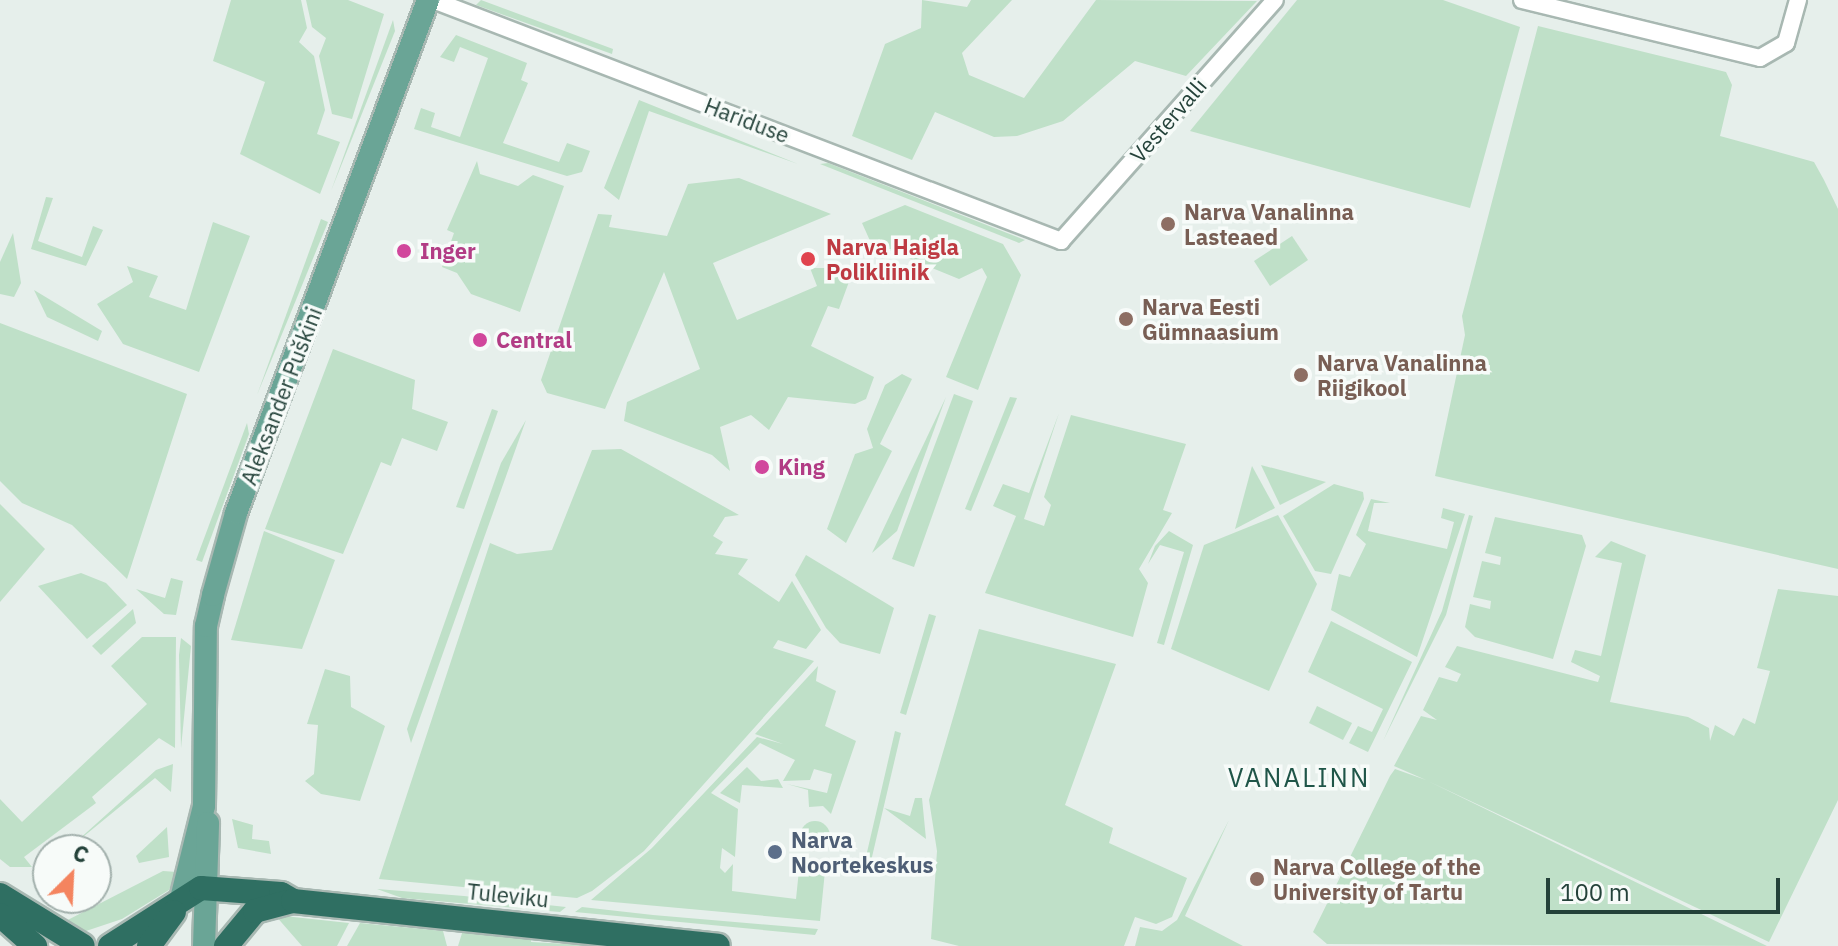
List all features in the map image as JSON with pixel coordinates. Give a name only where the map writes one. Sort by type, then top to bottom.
[{"type":"highway","name":"Tuleviku","points":[[110,946],[182,895],[210,887],[293,901],[708,944]]},
{"type":"highway","points":[[0,895],[83,946]]},
{"type":"highway","points":[[149,946],[182,895]]},
{"type":"highway","name":"Tuleviku","points":[[226,946],[255,911],[293,901]]},
{"type":"main road","name":"Aleksander Puškini","points":[[204,946],[210,887],[204,806],[206,637],[236,513],[431,0]]},
{"type":"main road","name":"Aleksander Puškini","points":[[182,895],[204,806]]},
{"type":"street","name":"Hariduse","points":[[431,0],[1061,241]]},
{"type":"street","name":"Vestervalli","points":[[1061,241],[1275,0]]},
{"type":"street","points":[[1522,0],[1766,58],[1786,43],[1798,0]]},
{"type":"green space","points":[[231,0],[301,0],[307,28],[299,42],[314,56],[325,110],[317,134],[340,142],[320,194],[240,154],[265,82],[213,61]]},
{"type":"green space","points":[[306,0],[348,0],[384,14],[352,119],[332,114],[319,56],[326,38],[312,27]]},
{"type":"green space","points":[[481,0],[613,49],[612,54],[476,5]]},
{"type":"green space","points":[[922,0],[967,7],[971,0],[1012,0],[962,53],[969,75],[1024,98],[1096,0],[1257,1],[1186,76],[1135,61],[1063,121],[1017,136],[994,137],[935,112],[912,160],[852,136],[885,44],[921,28]]},
{"type":"green space","points":[[1297,0],[1443,0],[1520,27],[1470,208],[1190,131]]},
{"type":"green space","points":[[393,20],[395,31],[331,191]]},
{"type":"green space","points":[[1538,26],[1726,72],[1732,85],[1720,136],[1814,162],[1824,180],[1838,209],[1838,569],[1435,476],[1465,335],[1462,316]]},
{"type":"green space","points":[[456,35],[527,63],[521,80],[528,83],[503,143],[559,162],[567,143],[590,151],[582,172],[567,176],[414,129],[421,108],[435,113],[431,127],[460,137],[488,58],[460,47],[454,62],[440,57]]},
{"type":"green space","points":[[639,100],[798,164],[649,111],[619,200],[604,188]]},
{"type":"green space","points":[[477,161],[480,174],[518,186],[533,175],[564,186],[520,312],[471,294],[457,273],[442,267],[454,233],[447,230]]},
{"type":"green space","points":[[828,163],[1025,240],[1019,243],[820,164]]},
{"type":"green space","points":[[739,178],[831,214],[713,263],[737,320],[817,286],[810,268],[840,268],[850,279],[839,309],[828,306],[811,346],[874,377],[866,399],[855,404],[788,397],[769,430],[751,415],[720,427],[730,471],[712,455],[624,421],[627,402],[700,369],[664,272],[605,409],[547,393],[541,380],[598,214],[612,215],[609,227],[667,236],[688,184]]},
{"type":"green space","points":[[46,197],[53,198],[38,241],[82,257],[93,226],[103,230],[86,266],[31,249]]},
{"type":"green space","points":[[905,205],[1003,244],[1021,275],[978,390],[946,377],[987,277],[982,268],[959,279],[871,243],[862,223]]},
{"type":"green space","points":[[321,219],[328,222],[257,395]]},
{"type":"green space","points":[[213,222],[250,236],[199,372],[123,344],[97,304],[133,282],[127,266],[158,276],[149,297],[186,310]]},
{"type":"green space","points":[[13,233],[21,283],[14,297],[0,294],[0,262]]},
{"type":"green space","points":[[1292,236],[1308,260],[1270,286],[1254,261]]},
{"type":"green space","points":[[34,290],[102,331],[98,341],[47,317]]},
{"type":"green space","points":[[0,323],[187,394],[127,579],[72,525],[22,503],[0,481]]},
{"type":"green space","points":[[333,349],[415,380],[412,409],[448,422],[437,451],[402,438],[391,466],[381,462],[343,554],[265,529]]},
{"type":"green space","points":[[902,374],[912,379],[880,444],[892,451],[846,543],[827,529],[855,454],[873,448],[867,429],[885,385]]},
{"type":"green space","points":[[954,394],[973,401],[914,567],[892,559]]},
{"type":"green space","points":[[946,397],[897,531],[872,553]]},
{"type":"green space","points":[[1010,397],[1017,398],[971,511],[965,509]]},
{"type":"green space","points":[[492,409],[498,411],[464,509],[456,507]]},
{"type":"green space","points":[[1059,413],[1024,519],[1044,526],[1051,505],[1044,497],[1071,415],[1186,444],[1163,510],[1172,513],[1139,569],[1148,583],[1133,637],[985,593],[1016,516],[993,506],[1003,484],[1029,493]]},
{"type":"green space","points":[[526,420],[411,743],[407,729],[501,463]]},
{"type":"green space","points":[[247,423],[249,434],[202,562],[196,560]]},
{"type":"green space","points":[[621,449],[739,515],[725,517],[713,536],[723,542],[715,554],[748,559],[738,574],[779,602],[792,581],[821,630],[806,649],[778,640],[773,648],[814,661],[644,851],[592,891],[577,898],[379,879],[490,543],[517,554],[552,550],[592,450]]},
{"type":"green space","points":[[1261,465],[1326,482],[1280,505]]},
{"type":"green space","points":[[1252,466],[1275,508],[1235,529]]},
{"type":"green space","points":[[1334,484],[1363,492],[1364,499],[1331,574],[1315,571],[1283,516]]},
{"type":"green space","points":[[1371,499],[1390,503],[1374,503],[1368,531],[1447,549],[1454,522],[1441,518],[1443,508],[1465,514],[1417,657],[1331,610],[1339,574],[1350,577],[1366,544],[1356,535]]},
{"type":"green space","points":[[0,504],[45,549],[0,602]]},
{"type":"green space","points":[[1278,515],[1317,584],[1269,691],[1171,649],[1204,545]]},
{"type":"green space","points":[[1469,515],[1473,516],[1446,615],[1383,741],[1442,611]]},
{"type":"green space","points":[[1495,517],[1582,535],[1586,546],[1553,659],[1475,637],[1465,627],[1470,604],[1490,609],[1491,601],[1473,597],[1482,561],[1500,565],[1501,557],[1485,553]]},
{"type":"green space","points":[[264,531],[335,560],[302,649],[231,640]]},
{"type":"green space","points":[[1169,531],[1193,545],[1164,645],[1157,643],[1184,552],[1160,545],[1148,564],[1155,546]]},
{"type":"green space","points":[[1611,541],[1646,555],[1610,702],[1688,717],[1709,728],[1710,741],[1715,725],[1734,736],[1743,718],[1755,724],[1770,671],[1757,668],[1778,589],[1838,596],[1838,800],[1769,942],[1428,781],[1767,946],[1327,944],[1313,932],[1390,776],[1395,769],[1426,780],[1394,766],[1421,716],[1437,720],[1423,710],[1439,677],[1457,682],[1461,674],[1445,667],[1457,646],[1598,682],[1600,676],[1571,662],[1575,650],[1601,656],[1622,563],[1595,557]]},
{"type":"green space","points":[[806,555],[894,608],[880,654],[840,643],[826,628],[795,575]]},
{"type":"green space","points":[[81,573],[106,583],[127,605],[87,639],[38,586]]},
{"type":"green space","points":[[171,578],[183,581],[176,615],[164,614],[136,589],[165,598]]},
{"type":"green space","points":[[133,609],[136,623],[101,655],[92,646]]},
{"type":"green space","points":[[929,614],[936,616],[906,715],[900,713]]},
{"type":"green space","points":[[1331,621],[1412,662],[1368,752],[1349,743],[1358,726],[1372,732],[1383,709],[1308,672]]},
{"type":"green space","points":[[979,629],[1116,664],[1065,805],[1113,828],[1109,843],[1187,878],[1172,917],[1156,924],[1135,917],[1124,946],[959,946],[931,939],[937,851],[929,800]]},
{"type":"green space","points":[[142,637],[176,637],[175,748],[159,738],[92,797],[96,803],[55,834],[32,834],[32,851],[24,857],[32,867],[10,867],[0,859],[0,799],[22,822],[147,704],[111,666]]},
{"type":"green space","points":[[181,638],[191,646],[181,748],[179,655]]},
{"type":"green space","points":[[818,666],[816,681],[836,691],[825,726],[856,741],[831,814],[823,806],[809,807],[808,790],[787,784],[827,793],[832,774],[814,769],[810,780],[783,781],[795,760],[760,743],[711,793],[738,809],[735,857],[722,848],[720,868],[725,873],[733,864],[732,891],[796,899],[800,860],[826,861],[820,921],[591,900],[652,848],[757,737],[783,744],[755,734]]},
{"type":"green space","points":[[325,669],[350,676],[351,707],[385,726],[360,801],[321,794],[305,781],[314,774],[318,725],[307,724]]},
{"type":"green space","points":[[1317,706],[1352,723],[1343,740],[1309,723]]},
{"type":"green space","points":[[895,731],[901,733],[868,874],[862,874]]},
{"type":"green space","points":[[173,764],[171,792],[155,778],[85,834],[156,770]]},
{"type":"green space","points":[[747,767],[761,781],[778,779],[783,788],[742,785],[740,803],[720,793]]},
{"type":"green space","points":[[915,798],[922,798],[926,839],[884,808],[910,816]]},
{"type":"green space","points":[[232,819],[253,825],[252,839],[269,841],[271,854],[238,848]]},
{"type":"green space","points":[[1229,820],[1185,916],[1243,946],[1135,946],[1140,927],[1162,931],[1177,920]]},
{"type":"green space","points":[[815,821],[826,825],[830,836],[826,847],[815,851],[804,847],[800,836],[804,825]]},
{"type":"green space","points":[[167,827],[169,857],[139,863],[136,856]]},
{"type":"green space","points":[[163,871],[177,872],[169,890],[122,919],[80,933],[58,925],[79,914],[112,914],[112,897]]},
{"type":"green space","points":[[377,889],[566,907],[560,912],[402,898]]},
{"type":"green space","points":[[582,907],[818,929],[815,935],[575,912]]},
{"type":"green space","points":[[275,915],[349,923],[337,946],[302,946]]},
{"type":"green space","points":[[360,923],[443,931],[447,946],[347,946]]},
{"type":"green space","points":[[463,930],[532,936],[531,942],[606,946],[458,946]]},
{"type":"place","name":"Narva Vanalinna Lasteaed","points":[[1168,224]]},
{"type":"place","name":"Inger","points":[[404,251]]},
{"type":"place","name":"Narva Haigla Polikliinik","points":[[808,259]]},
{"type":"place","name":"Narva Eesti Gümnaasium","points":[[1126,319]]},
{"type":"place","name":"Central","points":[[480,340]]},
{"type":"place","name":"Narva Vanalinna Riigikool","points":[[1301,375]]},
{"type":"place","name":"King","points":[[762,467]]},
{"type":"place","name":"Narva Noortekeskus","points":[[775,852]]},
{"type":"place","name":"Narva College of the University of Tartu","points":[[1257,879]]},
{"type":"district","name":"VANALINN","points":[[1299,778]]}]
